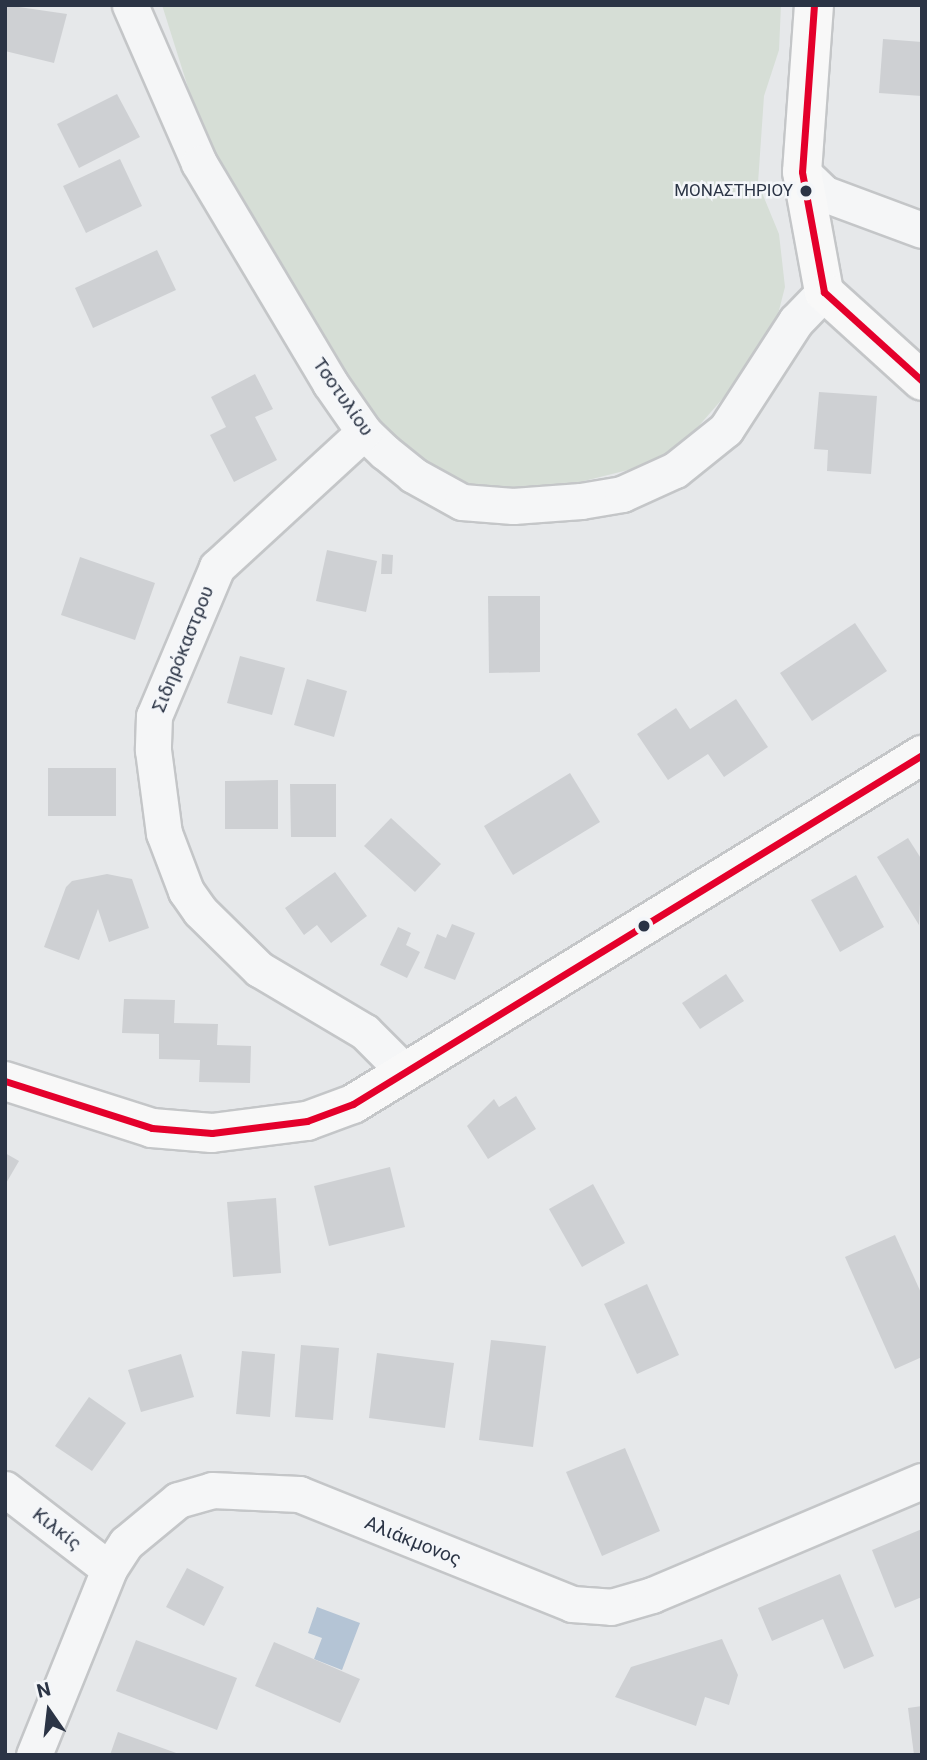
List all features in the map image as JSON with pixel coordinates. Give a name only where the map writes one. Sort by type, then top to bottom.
[{"type":"street","name":"Τσοτυλίου","points":[[130,5],[199,163],[364,432],[413,475],[463,502],[547,505],[622,494],[675,470],[726,429],[796,321],[824,292]]},
{"type":"street","points":[[814,5],[802,172],[824,292],[922,381]]},
{"type":"street","points":[[802,172],[825,194],[922,230]]},
{"type":"street","name":"Σιδηρόκαστρου","points":[[364,432],[217,567],[154,716],[153,750],[164,833],[186,891],[200,911],[259,969],[365,1031],[405,1072]]},
{"type":"street","points":[[5,1081],[152,1128],[212,1133],[307,1121],[353,1104],[922,755]]},
{"type":"street","name":"Αλιάκμονος","points":[[34,1755],[109,1569],[134,1535],[178,1500],[212,1490],[254,1488],[299,1494],[572,1604],[611,1607],[652,1595],[922,1481]]},
{"type":"street","name":"Κιλκίς","points":[[5,1489],[109,1569]]},
{"type":"shaded area","points":[[162,5],[781,5],[779,50],[764,96],[758,183],[779,234],[785,287],[776,322],[737,382],[684,443],[644,466],[556,488],[457,486],[379,431],[209,154]]},
{"type":"water","points":[[317,1607],[360,1623],[342,1670],[314,1659],[322,1638],[308,1633]]},
{"type":"building","points":[[5,5],[67,14],[54,63],[5,51]]},
{"type":"building","points":[[883,39],[922,42],[922,96],[879,93]]},
{"type":"building","points":[[117,94],[140,137],[79,168],[57,124]]},
{"type":"building","points":[[120,159],[142,206],[86,233],[63,186]]},
{"type":"building","points":[[157,250],[176,290],[93,328],[75,288]]},
{"type":"building","points":[[255,374],[273,409],[255,417],[277,460],[234,482],[210,435],[226,427],[211,397]]},
{"type":"building","points":[[819,392],[877,396],[871,474],[827,471],[828,450],[814,449]]},
{"type":"building","points":[[327,550],[377,561],[366,612],[316,601]]},
{"type":"building","points":[[382,554],[393,555],[392,574],[381,574]]},
{"type":"building","points":[[80,557],[155,583],[135,640],[61,615]]},
{"type":"building","points":[[488,596],[540,596],[540,672],[489,673]]},
{"type":"building","points":[[855,623],[887,671],[812,721],[780,673]]},
{"type":"building","points":[[240,656],[285,668],[272,715],[227,703]]},
{"type":"building","points":[[307,679],[347,691],[334,737],[294,725]]},
{"type":"building","points":[[736,699],[768,747],[724,777],[708,754],[668,780],[637,734],[676,708],[690,729]]},
{"type":"building","points":[[48,768],[116,768],[116,816],[48,816]]},
{"type":"building","points":[[570,773],[600,822],[513,875],[484,826]]},
{"type":"building","points":[[278,780],[278,829],[225,829],[225,781]]},
{"type":"building","points":[[290,784],[336,784],[336,837],[291,837]]},
{"type":"building","points":[[391,818],[441,864],[415,892],[364,846]]},
{"type":"building","points":[[908,838],[922,860],[919,925],[877,857]]},
{"type":"building","points":[[335,872],[367,916],[331,943],[317,925],[304,935],[285,908]]},
{"type":"building","points":[[107,874],[132,879],[149,928],[109,942],[98,909],[79,960],[44,947],[66,887],[72,881]]},
{"type":"building","points":[[856,875],[884,927],[840,952],[811,900]]},
{"type":"building","points":[[452,924],[475,933],[455,980],[424,968],[437,934],[446,938]]},
{"type":"building","points":[[398,927],[411,933],[406,945],[420,952],[407,978],[380,965]]},
{"type":"building","points":[[726,974],[744,1001],[700,1029],[682,1003]]},
{"type":"building","points":[[124,999],[175,1000],[174,1023],[218,1024],[217,1045],[251,1046],[250,1083],[199,1082],[200,1060],[159,1059],[159,1034],[122,1033]]},
{"type":"building","points":[[516,1096],[536,1129],[488,1159],[467,1126],[494,1099],[499,1107]]},
{"type":"building","points":[[5,1153],[19,1161],[5,1185]]},
{"type":"building","points":[[390,1167],[405,1227],[329,1246],[314,1186]]},
{"type":"building","points":[[593,1184],[625,1243],[582,1267],[549,1209]]},
{"type":"building","points":[[276,1198],[281,1273],[233,1277],[227,1202]]},
{"type":"building","points":[[895,1235],[922,1295],[922,1357],[895,1369],[845,1257]]},
{"type":"building","points":[[647,1284],[679,1355],[637,1374],[604,1304]]},
{"type":"building","points":[[491,1340],[546,1346],[533,1447],[479,1440]]},
{"type":"building","points":[[301,1345],[339,1348],[333,1420],[295,1417]]},
{"type":"building","points":[[242,1351],[275,1354],[270,1417],[236,1414]]},
{"type":"building","points":[[377,1353],[454,1363],[445,1428],[369,1418]]},
{"type":"building","points":[[181,1354],[194,1397],[141,1412],[128,1370]]},
{"type":"building","points":[[89,1397],[126,1423],[92,1471],[55,1446]]},
{"type":"building","points":[[625,1448],[660,1531],[602,1556],[566,1472]]},
{"type":"building","points":[[922,1529],[922,1597],[895,1608],[872,1550]]},
{"type":"building","points":[[187,1568],[224,1587],[204,1626],[166,1607]]},
{"type":"building","points":[[840,1574],[874,1656],[844,1669],[823,1619],[772,1641],[758,1608]]},
{"type":"building","points":[[722,1639],[738,1675],[729,1705],[705,1697],[696,1726],[615,1697],[631,1667]]},
{"type":"building","points":[[136,1640],[237,1678],[217,1730],[116,1691]]},
{"type":"building","points":[[274,1642],[360,1679],[340,1723],[255,1686]]},
{"type":"building","points":[[922,1706],[922,1755],[914,1755],[908,1708]]},
{"type":"building","points":[[118,1732],[179,1754],[179,1755],[110,1755]]},
{"type":"transit line","points":[[814,5],[802,172],[824,292],[922,381]]},
{"type":"transit line","points":[[5,1081],[152,1128],[212,1133],[307,1121],[353,1104],[922,755]]},
{"type":"place","name":"ΜΟΝΑΣΤΗΡΙΟΥ","points":[[806,191]]}]
